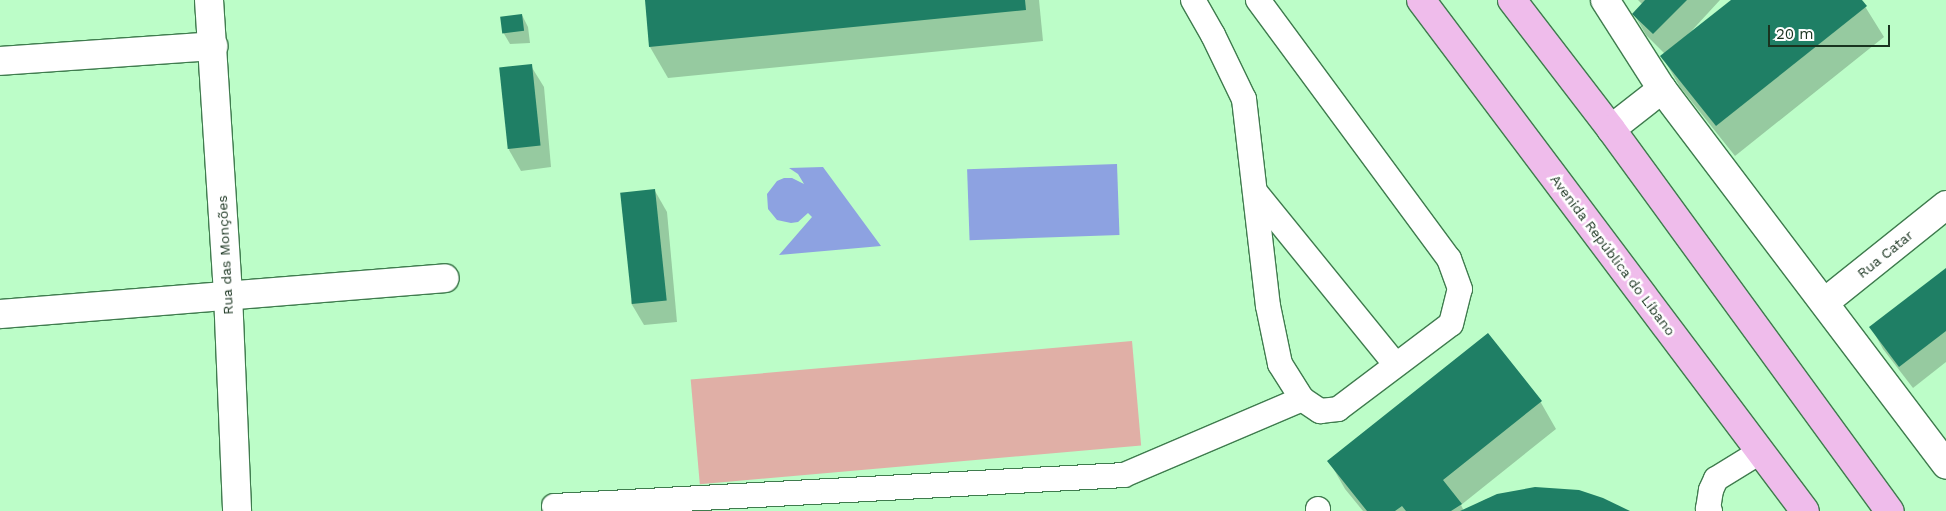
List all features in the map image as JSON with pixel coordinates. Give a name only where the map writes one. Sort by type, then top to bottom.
[{"type":"main road","name":"Avenida República do Líbano","points":[[1421,0],[1804,511]]},
{"type":"main road","points":[[1512,0],[1611,129],[1890,511]]},
{"type":"street","name":"Rua das Monções","points":[[209,0],[228,294],[237,511]]},
{"type":"street","points":[[1605,0],[1662,89],[1825,302],[1946,465]]},
{"type":"street","points":[[0,61],[213,46]]},
{"type":"street","points":[[1611,129],[1662,89]]},
{"type":"street","name":"Rua Catar","points":[[1825,302],[1946,205]]},
{"type":"street","points":[[0,314],[228,294],[444,278]]},
{"type":"lane","points":[[1193,0],[1213,35],[1244,99],[1257,194],[1268,306],[1280,364],[1302,399],[1320,411],[1338,409],[1451,324],[1460,289],[1449,259],[1258,0]]},
{"type":"lane","points":[[1257,194],[1396,365]]},
{"type":"lane","points":[[554,506],[1124,475],[1302,399]]},
{"type":"lane","points":[[1710,511],[1708,509],[1710,490],[1716,479],[1760,452]]},
{"type":"shaded area","points":[[1132,341],[1141,446],[700,484],[691,380]]},
{"type":"water","points":[[1117,164],[1119,235],[970,240],[967,169]]},
{"type":"water","points":[[823,167],[881,246],[779,255],[812,217],[808,213],[798,222],[791,223],[777,220],[768,209],[767,194],[777,181],[784,178],[792,178],[804,184],[798,174],[789,168]]},
{"type":"building","points":[[645,0],[1025,0],[1026,10],[649,47]]},
{"type":"building","points":[[1645,0],[1687,0],[1653,34],[1632,14]]},
{"type":"building","points":[[1731,0],[1862,0],[1867,6],[1716,126],[1660,56]]},
{"type":"building","points":[[522,14],[524,31],[502,34],[500,17]]},
{"type":"building","points":[[532,64],[541,146],[508,149],[499,67]]},
{"type":"building","points":[[655,189],[667,300],[632,304],[620,193]]},
{"type":"building","points":[[1946,268],[1946,331],[1899,367],[1869,327]]},
{"type":"building","points":[[1488,333],[1542,401],[1443,480],[1462,504],[1451,511],[1406,511],[1402,506],[1395,511],[1367,511],[1327,461]]},
{"type":"building","points":[[1535,487],[1579,490],[1603,498],[1630,511],[1460,511],[1497,494]]}]
